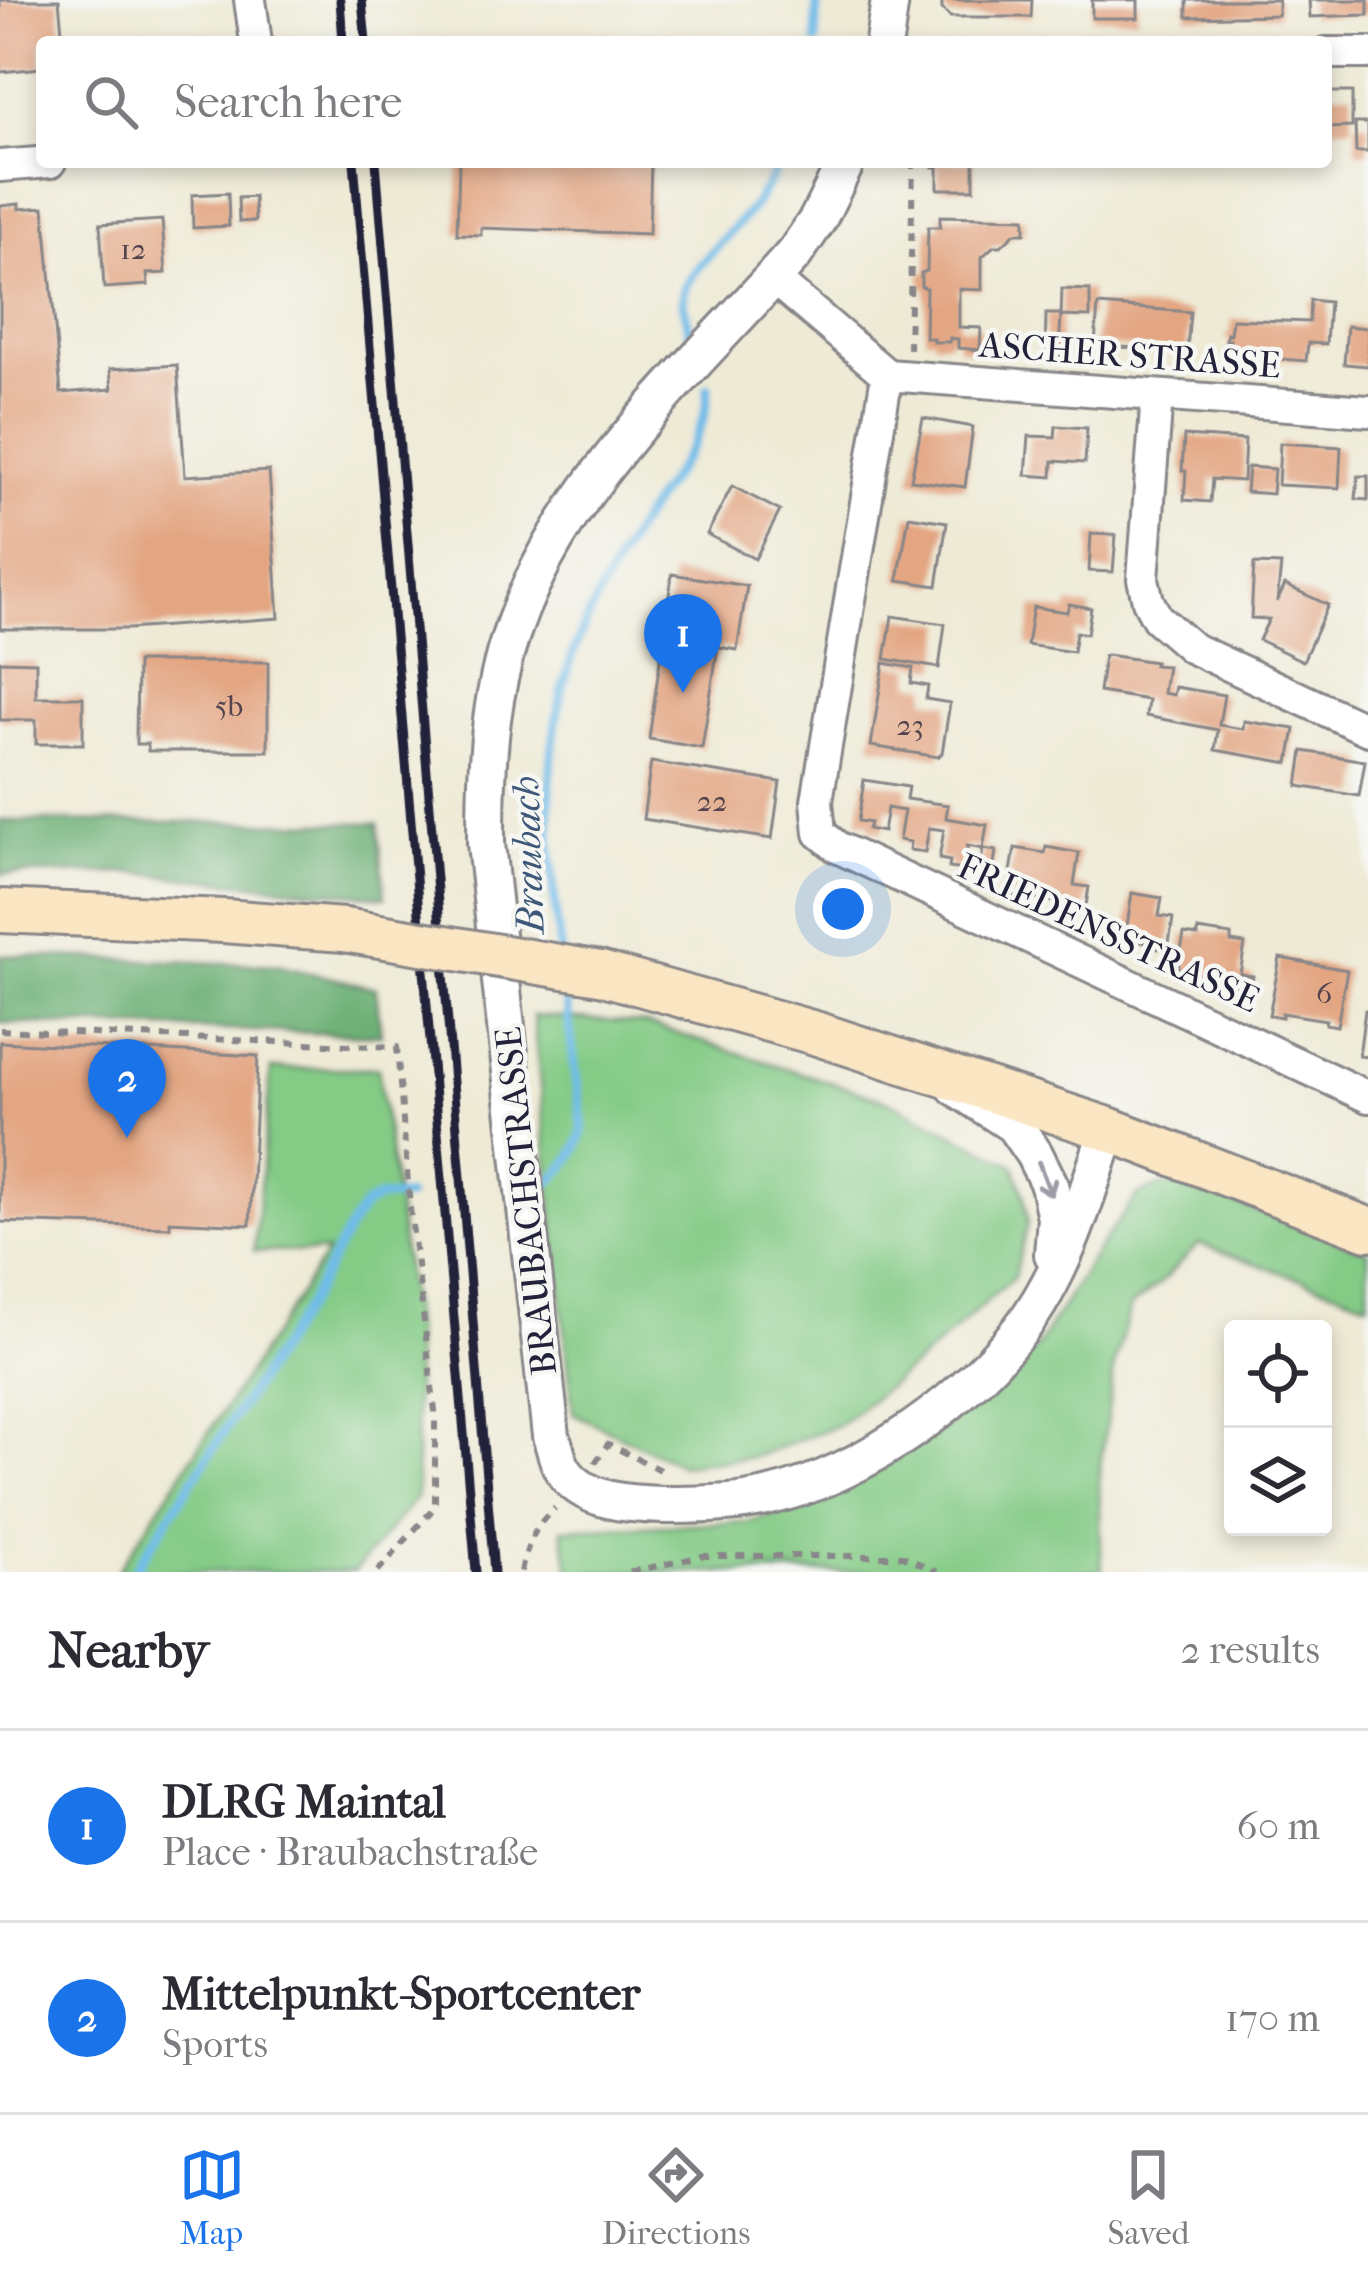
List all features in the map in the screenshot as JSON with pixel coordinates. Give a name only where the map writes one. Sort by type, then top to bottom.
[{"type":"main road","points":[[0,911],[344,930],[600,973],[934,1071],[1108,1129],[1368,1229]]},
{"type":"street","points":[[250,0],[255,36]]},
{"type":"street","points":[[885,36],[890,0]]},
{"type":"street","points":[[1332,53],[1368,53]]},
{"type":"street","points":[[0,166],[36,163]]},
{"type":"street","name":"BRAUBACHSTRASSE","points":[[580,1487],[566,1475],[551,1436],[486,844],[487,770],[496,694],[514,628],[539,568],[583,493],[795,254],[843,168]]},
{"type":"street","points":[[772,278],[898,376]]},
{"type":"street","name":"ASCHER STRASSE","points":[[898,376],[1368,411]]},
{"type":"street","name":"FRIEDENSSTRASSE","points":[[898,376],[817,801],[820,833],[836,847],[1368,1097]]},
{"type":"street","points":[[1157,396],[1143,579],[1157,618],[1192,648],[1368,730]]},
{"type":"street","points":[[934,1071],[1014,1125],[1034,1154],[1049,1184],[1056,1218],[1050,1282]]},
{"type":"street","points":[[580,1487],[592,1495],[639,1504],[712,1504],[764,1497],[830,1476],[901,1436],[962,1389],[1021,1328],[1050,1282],[1084,1203],[1108,1129]]},
{"type":"path","points":[[898,376],[913,168]]},
{"type":"path","points":[[0,1030],[397,1047],[410,1208],[435,1411],[434,1507],[377,1572]]},
{"type":"path","points":[[521,1572],[541,1520],[580,1487],[608,1444],[666,1473]]},
{"type":"path","points":[[630,1572],[703,1556],[903,1556],[937,1572]]},
{"type":"green space","points":[[0,821],[378,823],[385,897],[135,873],[0,874]]},
{"type":"green space","points":[[0,955],[276,965],[376,988],[381,1035],[0,1023]]},
{"type":"green space","points":[[533,1016],[647,1024],[889,1101],[1014,1165],[1028,1223],[1014,1277],[841,1424],[754,1457],[681,1465],[573,1413]]},
{"type":"green space","points":[[378,1068],[414,1331],[417,1497],[354,1572],[117,1572],[327,1252],[254,1251],[271,1069]]},
{"type":"green space","points":[[1181,1184],[1368,1251],[1368,1302],[1199,1244],[1131,1306],[1115,1361],[1099,1474],[1102,1572],[570,1572],[562,1529],[747,1522],[827,1500],[939,1431],[1037,1347],[1099,1247],[1138,1195]]},
{"type":"building","points":[[0,0],[59,0],[62,36],[36,36],[36,69],[0,72]]},
{"type":"building","points":[[942,0],[1032,0],[1031,17],[950,17],[942,9]]},
{"type":"building","points":[[1092,0],[1138,0],[1138,18],[1092,18]]},
{"type":"building","points":[[1187,0],[1278,0],[1278,15],[1187,17]]},
{"type":"building","points":[[1309,0],[1368,0],[1368,15],[1310,17]]},
{"type":"building","points":[[1332,92],[1352,92],[1352,127],[1332,128]]},
{"type":"building","points":[[1355,123],[1368,123],[1368,152],[1356,152]]},
{"type":"building","points":[[459,168],[651,168],[649,234],[481,228],[481,235],[457,234]]},
{"type":"building","points":[[938,168],[974,168],[974,189],[938,189]]},
{"type":"building","points":[[228,193],[229,226],[193,228],[192,195]]},
{"type":"building","points":[[254,197],[255,221],[239,222],[238,198]]},
{"type":"building","points":[[19,204],[19,209],[44,207],[61,393],[112,389],[110,369],[177,365],[185,476],[269,471],[279,618],[128,629],[0,629],[0,206]]},
{"type":"building","points":[[940,216],[1025,218],[1025,233],[1015,233],[982,257],[982,290],[959,289],[959,327],[981,328],[980,350],[958,348],[958,339],[933,342],[925,338],[926,288],[921,286],[921,273],[927,271],[928,227],[940,227]]},
{"type":"building","points":[[162,220],[166,273],[147,274],[148,285],[104,288],[100,224]]},
{"type":"building","points":[[1062,289],[1090,290],[1090,317],[1061,316]]},
{"type":"building","points":[[1310,300],[1329,302],[1326,344],[1308,343],[1306,361],[1229,355],[1230,340],[1226,340],[1232,319],[1309,322]]},
{"type":"building","points":[[1098,305],[1190,312],[1187,352],[1095,345]]},
{"type":"building","points":[[1046,314],[1061,314],[1059,356],[1045,355]]},
{"type":"building","points":[[1347,326],[1368,328],[1368,366],[1344,364]]},
{"type":"building","points":[[923,418],[973,427],[965,487],[911,480]]},
{"type":"building","points":[[1056,426],[1087,428],[1085,463],[1053,461],[1052,477],[1026,475],[1029,436],[1055,437]]},
{"type":"building","points":[[1184,436],[1245,440],[1243,481],[1212,479],[1210,502],[1184,500]]},
{"type":"building","points":[[1280,443],[1341,447],[1339,488],[1278,485]]},
{"type":"building","points":[[1248,467],[1274,469],[1272,494],[1246,492]]},
{"type":"building","points":[[1358,476],[1368,476],[1368,500],[1356,499]]},
{"type":"building","points":[[732,486],[780,511],[755,559],[707,534]]},
{"type":"building","points":[[909,516],[947,522],[937,586],[898,580]]},
{"type":"building","points":[[1091,534],[1116,535],[1113,572],[1089,571]]},
{"type":"building","points":[[1254,564],[1281,565],[1277,602],[1285,585],[1328,605],[1303,661],[1259,640],[1269,619],[1251,618]]},
{"type":"building","points":[[672,574],[747,586],[737,650],[718,647],[702,748],[649,739]]},
{"type":"building","points":[[1069,604],[1091,608],[1087,634],[1076,632],[1073,652],[1027,645],[1033,607],[1067,612]]},
{"type":"building","points":[[892,616],[945,624],[939,668],[885,659]]},
{"type":"building","points":[[1107,655],[1167,666],[1163,693],[1173,695],[1175,687],[1224,695],[1219,725],[1243,729],[1244,721],[1295,729],[1289,763],[1215,750],[1218,730],[1146,716],[1148,700],[1099,692]]},
{"type":"building","points":[[0,661],[36,662],[36,697],[83,697],[83,744],[36,744],[36,720],[0,720]]},
{"type":"building","points":[[137,662],[268,662],[268,751],[148,751],[148,744],[136,744]]},
{"type":"building","points":[[884,663],[913,668],[911,683],[928,686],[926,699],[950,703],[938,757],[871,746]]},
{"type":"building","points":[[1303,751],[1365,761],[1359,796],[1298,786]]},
{"type":"building","points":[[651,762],[780,782],[772,839],[643,819]]},
{"type":"building","points":[[864,780],[908,787],[906,799],[948,805],[946,818],[987,825],[983,849],[967,846],[963,870],[949,868],[950,861],[939,859],[944,830],[929,828],[925,852],[909,850],[910,842],[899,840],[904,811],[887,808],[883,832],[868,829],[870,823],[858,821]]},
{"type":"building","points":[[1046,847],[1079,853],[1074,885],[1089,887],[1085,911],[1007,895],[1015,848],[1045,853]]},
{"type":"building","points":[[983,849],[996,851],[992,876],[979,874]]},
{"type":"building","points":[[1132,893],[1162,898],[1159,916],[1173,918],[1168,950],[1125,939]]},
{"type":"building","points":[[1198,930],[1231,935],[1231,942],[1245,944],[1240,974],[1253,976],[1249,1000],[1234,997],[1236,983],[1177,974],[1184,934],[1198,936]]},
{"type":"building","points":[[1280,958],[1347,970],[1337,1026],[1325,1024],[1326,1020],[1269,1015]]},
{"type":"building","points":[[1368,1010],[1368,1057],[1359,1056]]},
{"type":"building","points":[[0,1042],[258,1056],[250,1225],[0,1222]]},
{"type":"waterway","name":"Braubach","points":[[816,36],[817,0]]},
{"type":"waterway","name":"Braubach","points":[[690,332],[683,303],[685,286],[754,206],[777,168]]},
{"type":"waterway","name":"Braubach","points":[[561,955],[550,790],[559,708],[569,668],[611,571],[695,439],[708,387]]},
{"type":"waterway","name":"Braubach","points":[[535,1193],[566,1166],[583,1129],[563,978]]},
{"type":"waterway","name":"Braubach","points":[[133,1572],[308,1303],[364,1206],[378,1198],[407,1197]]},
{"type":"railway","points":[[340,0],[343,36]]},
{"type":"railway","points":[[362,0],[365,36]]},
{"type":"railway","points":[[355,168],[476,1572]]},
{"type":"railway","points":[[377,168],[494,1572]]},
{"type":"place","name":"DLRG Maintal","points":[[683,693]]},
{"type":"place","name":"Mittelpunkt-Sportcenter","points":[[127,1138]]}]
